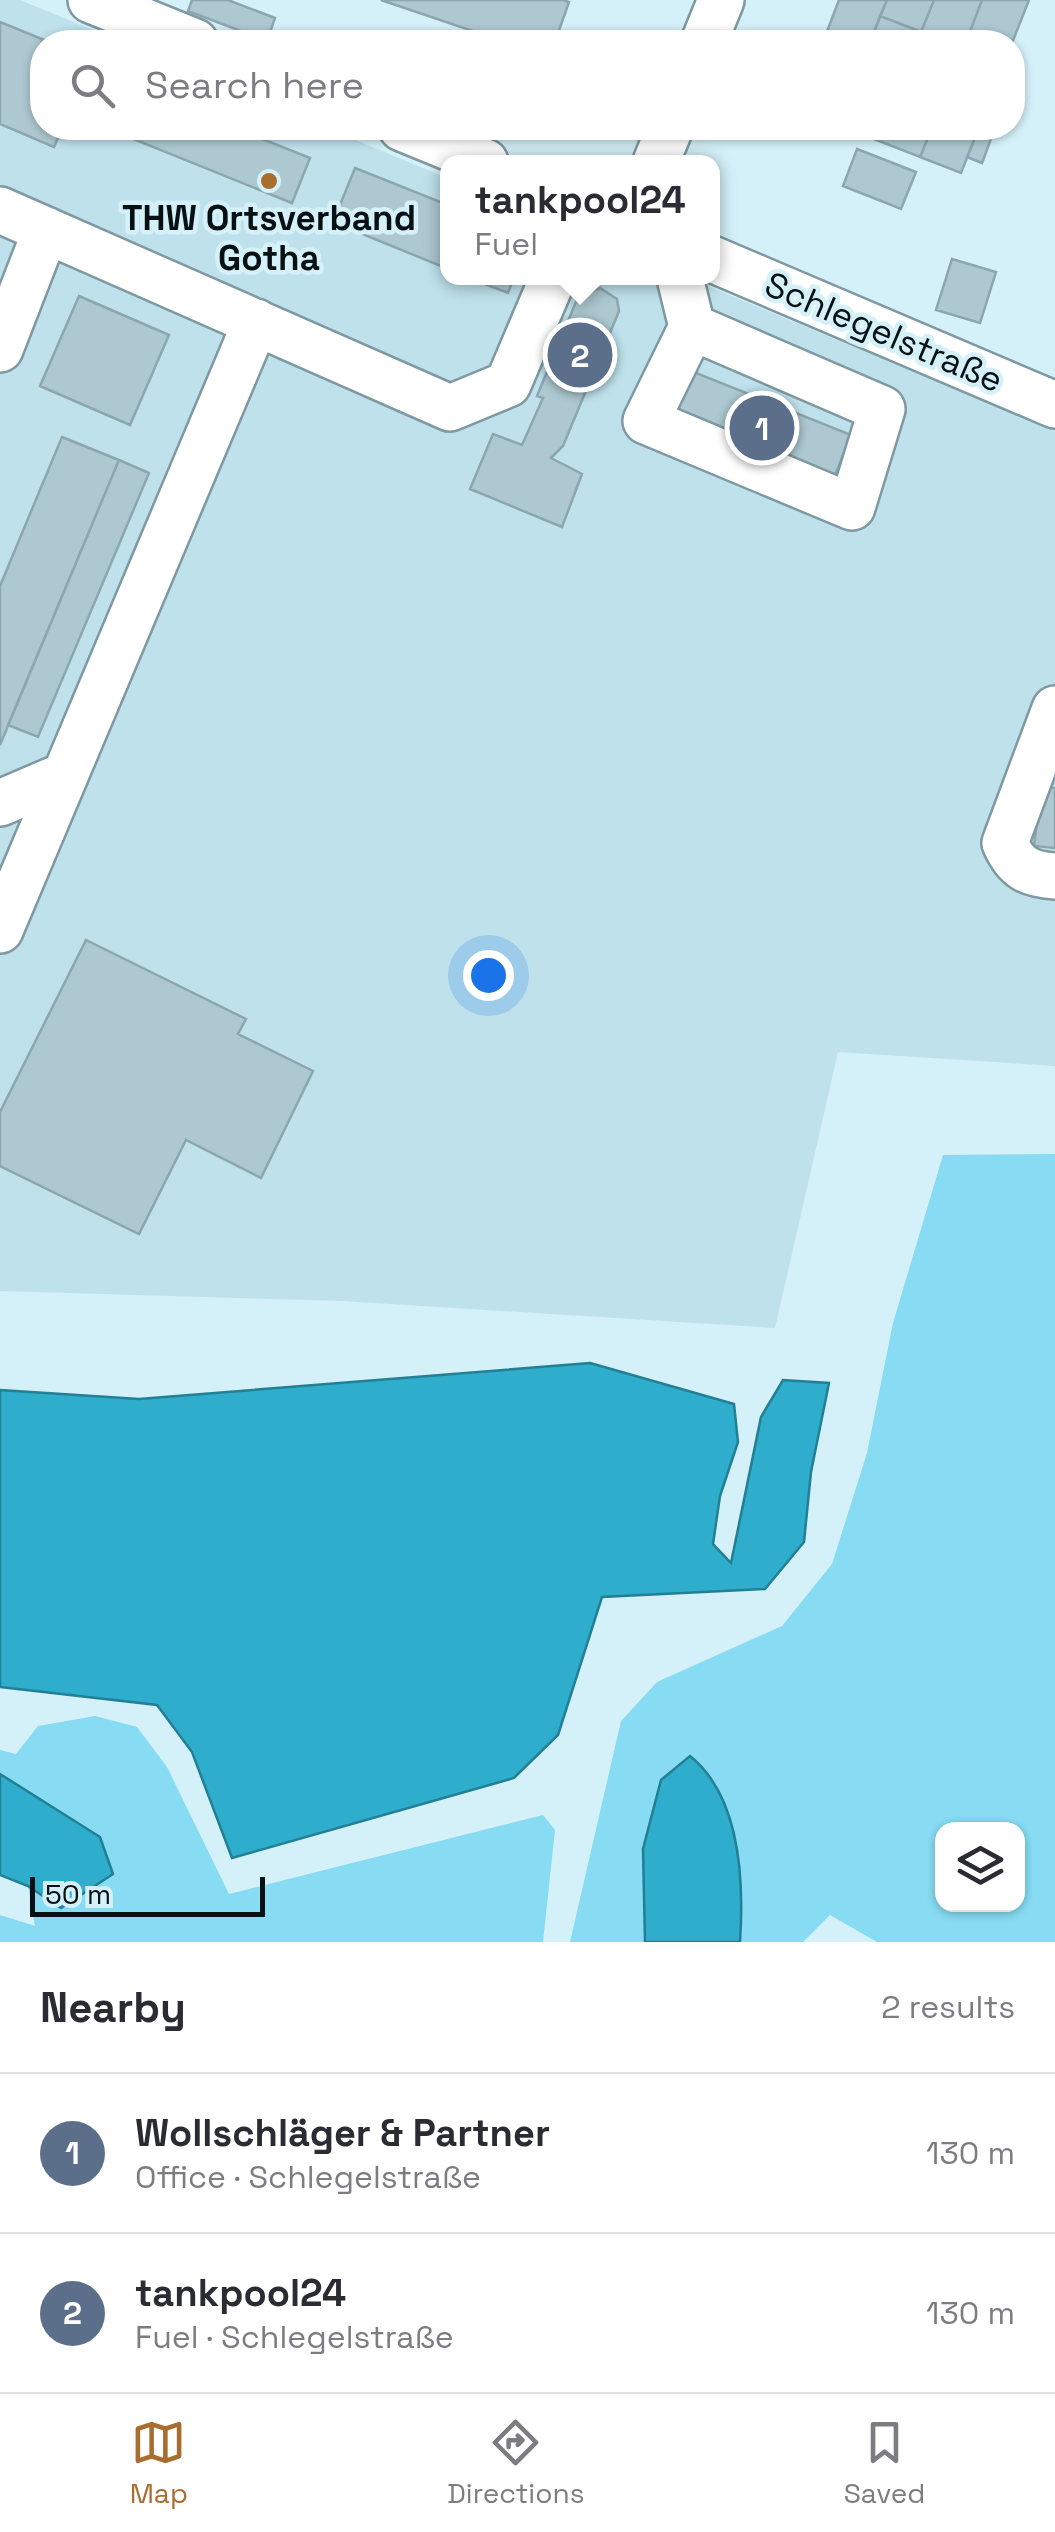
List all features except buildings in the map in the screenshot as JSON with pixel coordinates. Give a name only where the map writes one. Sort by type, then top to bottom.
[{"type":"street","points":[[91,0],[165,30]]},
{"type":"street","points":[[709,30],[721,0]]},
{"type":"street","points":[[431,140],[467,155]]},
{"type":"street","points":[[0,210],[450,408],[508,384],[550,285]]},
{"type":"street","points":[[0,349],[46,230]]},
{"type":"street","name":"Schlegelstraße","points":[[720,262],[1055,405]]},
{"type":"street","points":[[682,285],[692,327],[646,421],[852,507],[882,409],[692,327]]},
{"type":"street","points":[[0,930],[256,322]]},
{"type":"street","points":[[1052,728],[1005,843],[1014,863],[1032,874],[1055,876]]},
{"type":"street","points":[[0,803],[63,776]]},
{"type":"shaded area","points":[[0,0],[20,0],[93,30],[30,30],[30,140],[356,140],[440,175],[440,285],[705,285],[1055,430],[1055,1066],[838,1052],[775,1328],[343,1301],[0,1291]]},
{"type":"shaded area","points":[[1055,1154],[1055,1942],[877,1942],[830,1915],[803,1942],[570,1942],[621,1721],[657,1682],[782,1626],[832,1564],[867,1453],[893,1323],[943,1155]]},
{"type":"shaded area","points":[[590,1363],[734,1404],[738,1442],[720,1496],[713,1544],[731,1563],[761,1417],[783,1380],[829,1383],[811,1472],[804,1542],[765,1589],[602,1597],[558,1735],[514,1778],[232,1858],[192,1752],[157,1705],[0,1687],[0,1390],[139,1399]]},
{"type":"shaded area","points":[[95,1716],[137,1727],[167,1767],[229,1894],[543,1815],[555,1830],[543,1942],[0,1942],[0,1915],[35,1926],[28,1886],[61,1908],[0,1774],[0,1750],[16,1754],[38,1726]]},
{"type":"shaded area","points":[[690,1756],[720,1794],[736,1842],[740,1942],[645,1942],[643,1849],[661,1780]]},
{"type":"shaded area","points":[[0,1774],[100,1837],[113,1874],[61,1908],[28,1886],[0,1875]]},
{"type":"place","name":"THW Ortsverband Gotha","points":[[269,181]]},
{"type":"place","name":"tankpool24","points":[[580,355]]},
{"type":"place","name":"Wollschläger & Partner","points":[[762,428]]}]
